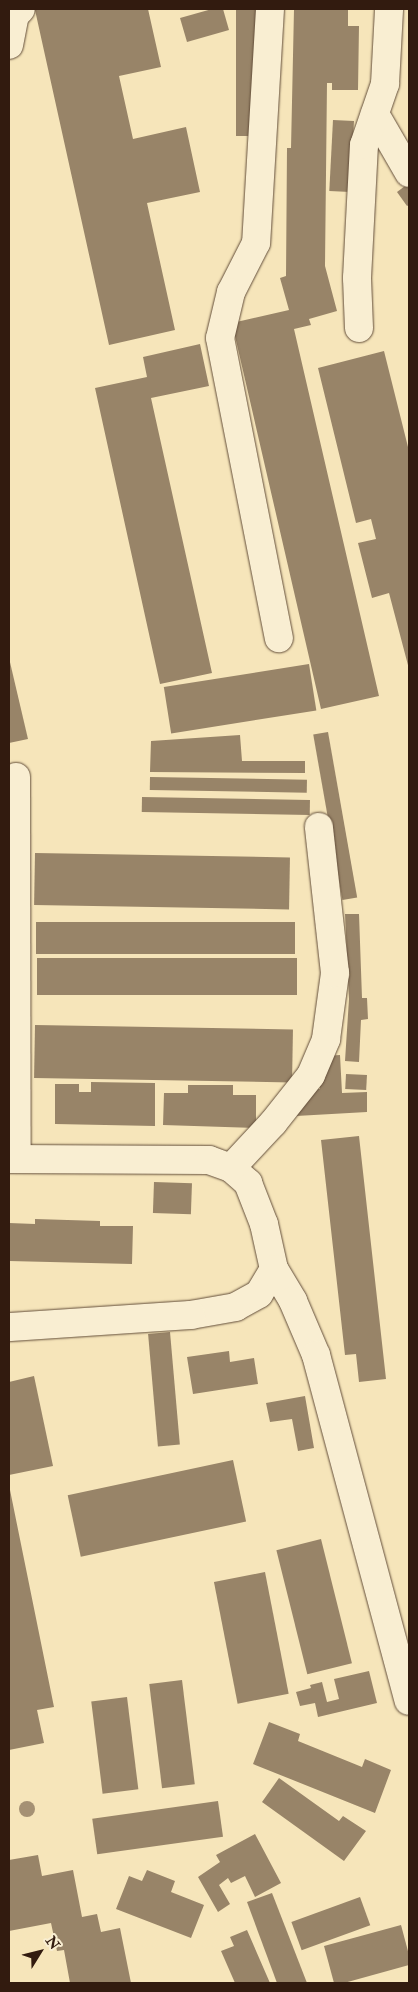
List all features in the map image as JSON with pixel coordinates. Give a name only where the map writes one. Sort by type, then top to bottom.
[{"type":"street","points":[[9,45],[15,16],[22,9]]},
{"type":"street","points":[[270,9],[256,243],[231,292],[220,338],[279,638]]},
{"type":"street","points":[[359,328],[357,278],[364,145],[385,84],[389,9]]},
{"type":"street","points":[[375,114],[409,173]]},
{"type":"street","points":[[16,777],[13,1159],[209,1160],[231,1168],[248,1183],[264,1224],[274,1268],[293,1301],[316,1355],[400,1628],[409,1701]]},
{"type":"street","points":[[231,1168],[274,1123],[311,1075],[326,1039],[336,973],[319,827]]},
{"type":"street","points":[[9,1328],[191,1315],[236,1308],[259,1294],[274,1268]]},
{"type":"building","points":[[148,9],[161,67],[119,76],[133,139],[186,127],[200,192],[147,203],[175,330],[109,345],[35,10]]},
{"type":"building","points":[[212,9],[223,9],[229,30],[187,42],[180,18]]},
{"type":"building","points":[[236,9],[260,9],[260,136],[236,136]]},
{"type":"building","points":[[294,9],[348,9],[348,26],[359,26],[358,90],[332,90],[332,83],[327,83],[325,266],[337,311],[309,319],[311,325],[294,329],[379,696],[321,709],[232,323],[289,310],[280,278],[286,276],[287,148],[291,148]]},
{"type":"building","points":[[333,120],[354,121],[350,192],[329,191]]},
{"type":"building","points":[[409,183],[409,205],[407,206],[397,192]]},
{"type":"building","points":[[200,344],[209,386],[151,398],[212,673],[160,684],[95,388],[147,377],[143,357]]},
{"type":"building","points":[[384,351],[409,451],[409,669],[389,593],[372,598],[358,543],[376,539],[371,519],[356,523],[318,368]]},
{"type":"building","points":[[9,658],[28,739],[9,743]]},
{"type":"building","points":[[309,664],[316,710],[171,733],[164,687]]},
{"type":"building","points":[[328,732],[357,897],[342,900],[313,735]]},
{"type":"building","points":[[240,735],[242,761],[305,761],[305,773],[150,772],[151,741]]},
{"type":"building","points":[[150,777],[307,780],[307,793],[150,790]]},
{"type":"building","points":[[142,797],[310,800],[310,815],[142,812]]},
{"type":"building","points":[[35,853],[290,857],[289,909],[34,905]]},
{"type":"building","points":[[345,914],[359,914],[362,998],[367,998],[368,1019],[361,1020],[359,1062],[345,1061],[349,999]]},
{"type":"building","points":[[36,922],[295,922],[295,954],[36,954]]},
{"type":"building","points":[[37,958],[297,958],[297,995],[37,995]]},
{"type":"building","points":[[35,1025],[293,1030],[292,1082],[34,1078]]},
{"type":"building","points":[[340,1055],[342,1093],[367,1092],[367,1112],[296,1116],[307,1089],[320,1089],[318,1067],[325,1056]]},
{"type":"building","points":[[346,1074],[367,1075],[366,1090],[345,1089]]},
{"type":"building","points":[[91,1082],[155,1083],[155,1126],[55,1124],[55,1084],[79,1084],[79,1092],[91,1092]]},
{"type":"building","points":[[188,1085],[233,1085],[233,1095],[256,1095],[256,1128],[163,1125],[164,1093],[188,1093]]},
{"type":"building","points":[[359,1136],[386,1379],[359,1382],[356,1354],[345,1355],[321,1140]]},
{"type":"building","points":[[154,1182],[192,1183],[191,1214],[153,1213]]},
{"type":"building","points":[[35,1219],[100,1221],[100,1226],[133,1226],[132,1264],[9,1261],[9,1223],[35,1224]]},
{"type":"building","points":[[170,1332],[180,1445],[158,1446],[148,1334]]},
{"type":"building","points":[[229,1351],[230,1362],[254,1358],[258,1384],[193,1394],[187,1357]]},
{"type":"building","points":[[34,1376],[53,1466],[9,1475],[9,1382]]},
{"type":"building","points":[[305,1396],[314,1448],[298,1451],[292,1419],[270,1422],[266,1403]]},
{"type":"building","points":[[233,1460],[246,1522],[81,1557],[68,1495]]},
{"type":"building","points":[[9,1485],[54,1707],[37,1710],[44,1743],[9,1750]]},
{"type":"building","points":[[321,1539],[352,1663],[307,1674],[276,1550]]},
{"type":"building","points":[[265,1572],[289,1694],[238,1704],[214,1582]]},
{"type":"building","points":[[369,1671],[377,1703],[318,1717],[315,1703],[300,1706],[296,1692],[311,1688],[310,1685],[322,1682],[327,1702],[339,1699],[334,1679]]},
{"type":"building","points":[[182,1680],[195,1784],[162,1788],[149,1684]]},
{"type":"building","points":[[127,1697],[138,1789],[103,1794],[91,1701]]},
{"type":"building","points":[[269,1722],[300,1734],[298,1741],[362,1767],[365,1759],[391,1770],[375,1813],[253,1764]]},
{"type":"building","points":[[279,1778],[339,1821],[343,1816],[366,1831],[344,1861],[262,1802]]},
{"type":"building","points":[[218,1801],[223,1837],[97,1854],[92,1819]]},
{"type":"building","points":[[255,1834],[281,1883],[255,1897],[245,1876],[231,1883],[228,1878],[219,1885],[230,1904],[218,1912],[198,1877],[220,1862],[216,1855]]},
{"type":"building","points":[[38,1855],[42,1876],[73,1870],[82,1917],[97,1914],[101,1932],[120,1928],[131,1983],[70,1983],[64,1950],[57,1951],[51,1923],[9,1931],[9,1860]]},
{"type":"building","points":[[147,1870],[175,1881],[171,1892],[204,1905],[191,1938],[116,1909],[129,1876],[142,1881]]},
{"type":"building","points":[[272,1893],[307,1983],[277,1983],[247,1902]]},
{"type":"building","points":[[360,1897],[370,1925],[302,1950],[291,1922]]},
{"type":"building","points":[[401,1925],[409,1955],[409,1965],[344,1983],[334,1983],[324,1946]]},
{"type":"building","points":[[247,1930],[270,1983],[235,1983],[221,1951],[234,1946],[230,1937]]}]
